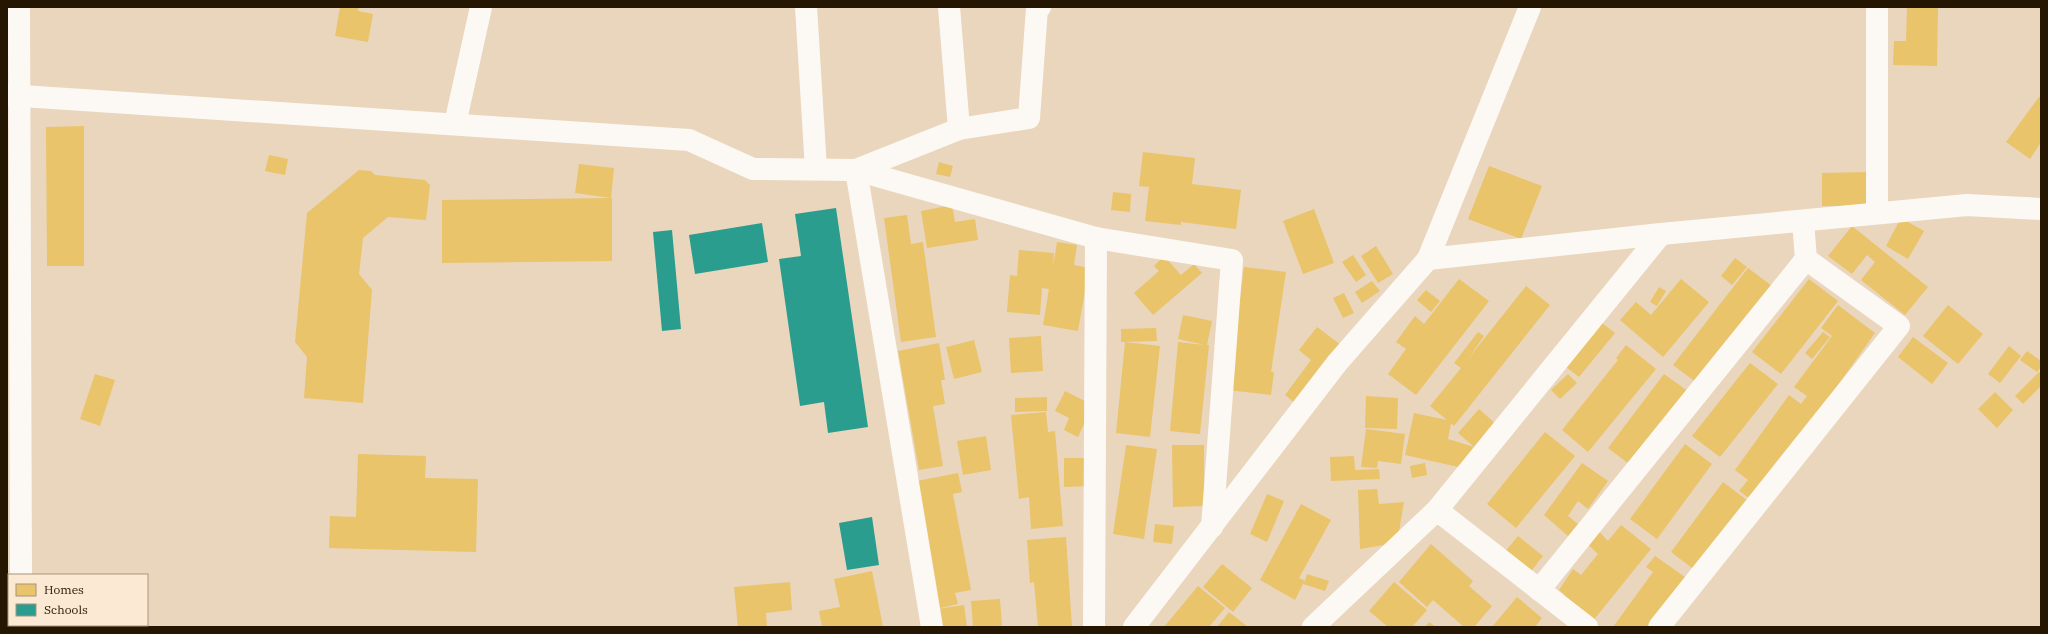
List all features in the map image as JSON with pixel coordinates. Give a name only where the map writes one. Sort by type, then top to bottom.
[{"type":"street","points":[[16,568],[13,96],[19,7]]},
{"type":"street","points":[[454,124],[481,7]]},
{"type":"street","points":[[806,7],[816,169]]},
{"type":"street","points":[[949,7],[959,129]]},
{"type":"street","points":[[856,170],[959,129],[1029,118],[1036,8],[1040,7]]},
{"type":"street","points":[[1140,625],[1212,527],[1337,363],[1428,259],[1530,7]]},
{"type":"street","points":[[1877,7],[1877,213]]},
{"type":"street","points":[[13,96],[689,140],[753,169],[856,170],[1096,238],[1232,260],[1212,527]]},
{"type":"street","points":[[856,170],[932,627]]},
{"type":"street","points":[[1428,259],[1661,234],[1967,205],[2039,205]]},
{"type":"street","points":[[1539,590],[1806,259],[1803,221]]},
{"type":"street","points":[[1313,627],[1437,510],[1661,234]]},
{"type":"street","points":[[1094,627],[1096,238]]},
{"type":"street","points":[[1659,627],[1899,326],[1806,259]]},
{"type":"street","points":[[1437,510],[1587,627]]},
{"type":"building: Homes","points":[[340,7],[359,7],[358,11],[373,14],[368,42],[335,36]]},
{"type":"building: Homes","points":[[1907,8],[1938,8],[1937,66],[1893,65],[1894,41],[1906,41]]},
{"type":"building: Homes","points":[[2039,97],[2041,98],[2041,142],[2030,159],[2006,142]]},
{"type":"building: Homes","points":[[84,126],[84,266],[47,266],[46,127]]},
{"type":"building: Homes","points":[[1143,152],[1195,158],[1192,184],[1241,190],[1236,229],[1181,222],[1181,225],[1145,221],[1149,187],[1139,186]]},
{"type":"building: Homes","points":[[269,155],[288,159],[285,175],[265,171]]},
{"type":"building: Homes","points":[[939,162],[953,166],[950,177],[936,174]]},
{"type":"building: Homes","points":[[579,164],[614,168],[611,198],[575,193]]},
{"type":"building: Homes","points":[[1489,166],[1542,186],[1521,239],[1468,219]]},
{"type":"building: Homes","points":[[359,170],[371,171],[375,175],[425,180],[430,185],[426,220],[388,217],[363,238],[359,274],[372,290],[363,403],[304,398],[307,357],[295,342],[307,213]]},
{"type":"building: Homes","points":[[1869,172],[1869,206],[1822,206],[1822,173]]},
{"type":"building: Homes","points":[[1113,192],[1131,194],[1130,212],[1111,210]]},
{"type":"building: Homes","points":[[612,198],[612,261],[442,263],[442,200]]},
{"type":"building: Homes","points":[[952,205],[955,222],[975,219],[978,240],[927,248],[921,211]]},
{"type":"building: Homes","points":[[1314,209],[1334,263],[1303,274],[1283,221]]},
{"type":"building: Homes","points":[[907,215],[911,244],[923,242],[936,337],[901,342],[884,218]]},
{"type":"building: Homes","points":[[1901,218],[1924,231],[1908,259],[1886,246]]},
{"type":"building: Homes","points":[[1852,226],[1928,287],[1905,315],[1861,280],[1875,262],[1867,255],[1852,274],[1828,256]]},
{"type":"building: Homes","points":[[1057,242],[1077,245],[1074,265],[1089,268],[1078,331],[1043,325],[1049,289],[1042,288],[1040,315],[1007,312],[1010,275],[1017,276],[1019,250],[1054,253],[1053,267]]},
{"type":"building: Homes","points":[[1376,246],[1393,274],[1378,283],[1361,256]]},
{"type":"building: Homes","points":[[1353,255],[1366,275],[1356,282],[1342,262]]},
{"type":"building: Homes","points":[[1164,256],[1181,275],[1194,264],[1202,273],[1153,315],[1134,293],[1159,271],[1154,266]]},
{"type":"building: Homes","points":[[1735,258],[1747,267],[1732,285],[1721,276]]},
{"type":"building: Homes","points":[[1244,267],[1286,272],[1271,372],[1274,372],[1271,395],[1228,390]]},
{"type":"building: Homes","points":[[1748,268],[1772,286],[1697,383],[1673,365]]},
{"type":"building: Homes","points":[[1459,279],[1489,301],[1416,395],[1388,374],[1406,349],[1396,342],[1415,316],[1424,324]]},
{"type":"building: Homes","points":[[1681,279],[1709,302],[1663,357],[1620,320],[1636,302],[1651,315]]},
{"type":"building: Homes","points":[[1809,279],[1838,301],[1781,374],[1752,352]]},
{"type":"building: Homes","points":[[1372,281],[1380,291],[1362,303],[1355,292]]},
{"type":"building: Homes","points":[[1526,286],[1550,305],[1454,426],[1451,423],[1448,439],[1474,447],[1458,433],[1479,409],[1497,425],[1467,469],[1405,455],[1414,413],[1447,420],[1430,406],[1461,368],[1454,363],[1478,332],[1484,336],[1468,359]]},
{"type":"building: Homes","points":[[1659,287],[1666,291],[1657,306],[1650,302]]},
{"type":"building: Homes","points":[[1426,290],[1440,301],[1431,312],[1417,300]]},
{"type":"building: Homes","points":[[1344,293],[1354,313],[1343,318],[1333,298]]},
{"type":"building: Homes","points":[[1838,305],[1875,333],[1764,489],[1756,503],[1739,491],[1748,480],[1735,470],[1789,395],[1801,404],[1807,396],[1794,387],[1832,336],[1821,328]]},
{"type":"building: Homes","points":[[1948,305],[1983,334],[1958,364],[1923,336]]},
{"type":"building: Homes","points":[[1183,315],[1212,321],[1207,345],[1209,345],[1200,434],[1170,431],[1178,342],[1205,345],[1178,339]]},
{"type":"building: Homes","points":[[1602,323],[1615,333],[1579,377],[1566,367]]},
{"type":"building: Homes","points":[[1317,327],[1345,348],[1300,407],[1285,395],[1311,360],[1299,350]]},
{"type":"building: Homes","points":[[1156,328],[1157,341],[1121,342],[1121,329]]},
{"type":"building: Homes","points":[[1823,332],[1830,337],[1812,359],[1805,353]]},
{"type":"building: Homes","points":[[1041,336],[1043,371],[1011,373],[1009,338]]},
{"type":"building: Homes","points":[[1913,337],[1948,363],[1932,384],[1898,357]]},
{"type":"building: Homes","points":[[974,340],[982,372],[954,379],[946,347]]},
{"type":"building: Homes","points":[[1125,342],[1160,346],[1150,437],[1116,433]]},
{"type":"building: Homes","points":[[939,343],[945,380],[941,380],[945,404],[933,406],[943,466],[919,470],[898,351]]},
{"type":"building: Homes","points":[[1626,345],[1656,369],[1588,452],[1562,430],[1618,360],[1616,358]]},
{"type":"building: Homes","points":[[2009,346],[2021,356],[2000,383],[1988,374]]},
{"type":"building: Homes","points":[[2027,351],[2041,361],[2041,367],[2037,372],[2020,360]]},
{"type":"building: Homes","points":[[1750,363],[1778,384],[1720,457],[1692,436]]},
{"type":"building: Homes","points":[[2039,372],[2041,375],[2041,386],[2023,404],[2015,396]]},
{"type":"building: Homes","points":[[95,374],[115,380],[100,426],[80,419]]},
{"type":"building: Homes","points":[[1568,374],[1577,383],[1560,399],[1551,390]]},
{"type":"building: Homes","points":[[1664,374],[1689,392],[1633,467],[1608,448]]},
{"type":"building: Homes","points":[[1065,391],[1093,405],[1078,437],[1064,430],[1069,418],[1055,411]]},
{"type":"building: Homes","points":[[1995,392],[2013,410],[1997,428],[1978,409]]},
{"type":"building: Homes","points":[[1366,396],[1398,398],[1397,429],[1365,428]]},
{"type":"building: Homes","points":[[1047,397],[1047,411],[1015,412],[1015,398]]},
{"type":"building: Homes","points":[[1046,412],[1048,432],[1055,431],[1063,526],[1031,529],[1029,497],[1019,499],[1011,415]]},
{"type":"building: Homes","points":[[1366,429],[1405,434],[1401,464],[1378,461],[1377,468],[1361,467]]},
{"type":"building: Homes","points":[[1545,432],[1575,456],[1516,528],[1487,504]]},
{"type":"building: Homes","points":[[986,436],[991,470],[963,475],[957,441]]},
{"type":"building: Homes","points":[[1685,444],[1712,464],[1657,539],[1630,519]]},
{"type":"building: Homes","points":[[1126,445],[1157,449],[1144,539],[1113,534]]},
{"type":"building: Homes","points":[[1172,445],[1204,445],[1204,506],[1173,507]]},
{"type":"building: Homes","points":[[358,454],[426,456],[425,478],[478,479],[476,552],[329,548],[330,516],[356,517]]},
{"type":"building: Homes","points":[[1354,456],[1355,470],[1379,469],[1380,479],[1331,481],[1330,457]]},
{"type":"building: Homes","points":[[1064,458],[1091,458],[1091,486],[1064,487]]},
{"type":"building: Homes","points":[[1425,463],[1427,475],[1412,478],[1410,466]]},
{"type":"building: Homes","points":[[1582,463],[1608,481],[1588,509],[1578,501],[1568,516],[1578,524],[1568,536],[1544,515]]},
{"type":"building: Homes","points":[[958,473],[962,492],[953,494],[971,590],[955,593],[958,604],[936,609],[912,482]]},
{"type":"building: Homes","points":[[1723,482],[1748,501],[1696,571],[1671,552]]},
{"type":"building: Homes","points":[[1377,489],[1379,504],[1404,502],[1397,543],[1360,549],[1358,490]]},
{"type":"building: Homes","points":[[1267,494],[1284,501],[1267,542],[1250,534]]},
{"type":"building: Homes","points":[[1301,504],[1331,520],[1299,578],[1305,581],[1307,574],[1329,581],[1325,591],[1303,584],[1295,600],[1260,580]]},
{"type":"building: Homes","points":[[1155,524],[1174,526],[1172,544],[1153,542]]},
{"type":"building: Homes","points":[[1621,525],[1651,549],[1592,622],[1563,598],[1565,595],[1559,590],[1573,569],[1581,575],[1598,554],[1583,540],[1596,528],[1608,541]]},
{"type":"building: Homes","points":[[1518,536],[1543,556],[1528,575],[1503,554]]},
{"type":"building: Homes","points":[[1066,537],[1072,627],[1038,627],[1034,582],[1030,583],[1027,540]]},
{"type":"building: Homes","points":[[1431,544],[1473,581],[1469,586],[1492,606],[1474,627],[1464,627],[1433,600],[1427,607],[1399,582]]},
{"type":"building: Homes","points":[[1655,556],[1685,577],[1649,627],[1613,627],[1653,572],[1646,567]]},
{"type":"building: Homes","points":[[1222,564],[1252,588],[1233,612],[1203,587]]},
{"type":"building: Homes","points":[[872,571],[883,627],[822,627],[819,611],[840,607],[834,579]]},
{"type":"building: Homes","points":[[790,582],[792,610],[766,613],[767,627],[738,627],[734,587]]},
{"type":"building: Homes","points":[[1394,582],[1427,610],[1412,627],[1388,627],[1369,611]]},
{"type":"building: Homes","points":[[1198,586],[1225,608],[1209,627],[1164,627]]},
{"type":"building: Homes","points":[[1517,597],[1542,618],[1535,627],[1492,627]]},
{"type":"building: Homes","points":[[1000,599],[1002,627],[973,627],[971,601]]},
{"type":"building: Homes","points":[[964,605],[967,627],[940,627],[937,609]]},
{"type":"building: Homes","points":[[1229,612],[1248,627],[1217,627]]},
{"type":"building: Homes","points":[[1429,622],[1436,627],[1425,627]]},
{"type":"building: Schools","points":[[836,208],[868,427],[828,433],[824,402],[800,406],[779,259],[801,256],[795,214]]},
{"type":"building: Schools","points":[[762,223],[768,262],[695,274],[689,235]]},
{"type":"building: Schools","points":[[672,230],[681,329],[662,331],[653,232]]},
{"type":"building: Schools","points":[[872,517],[879,565],[847,570],[839,523]]}]
